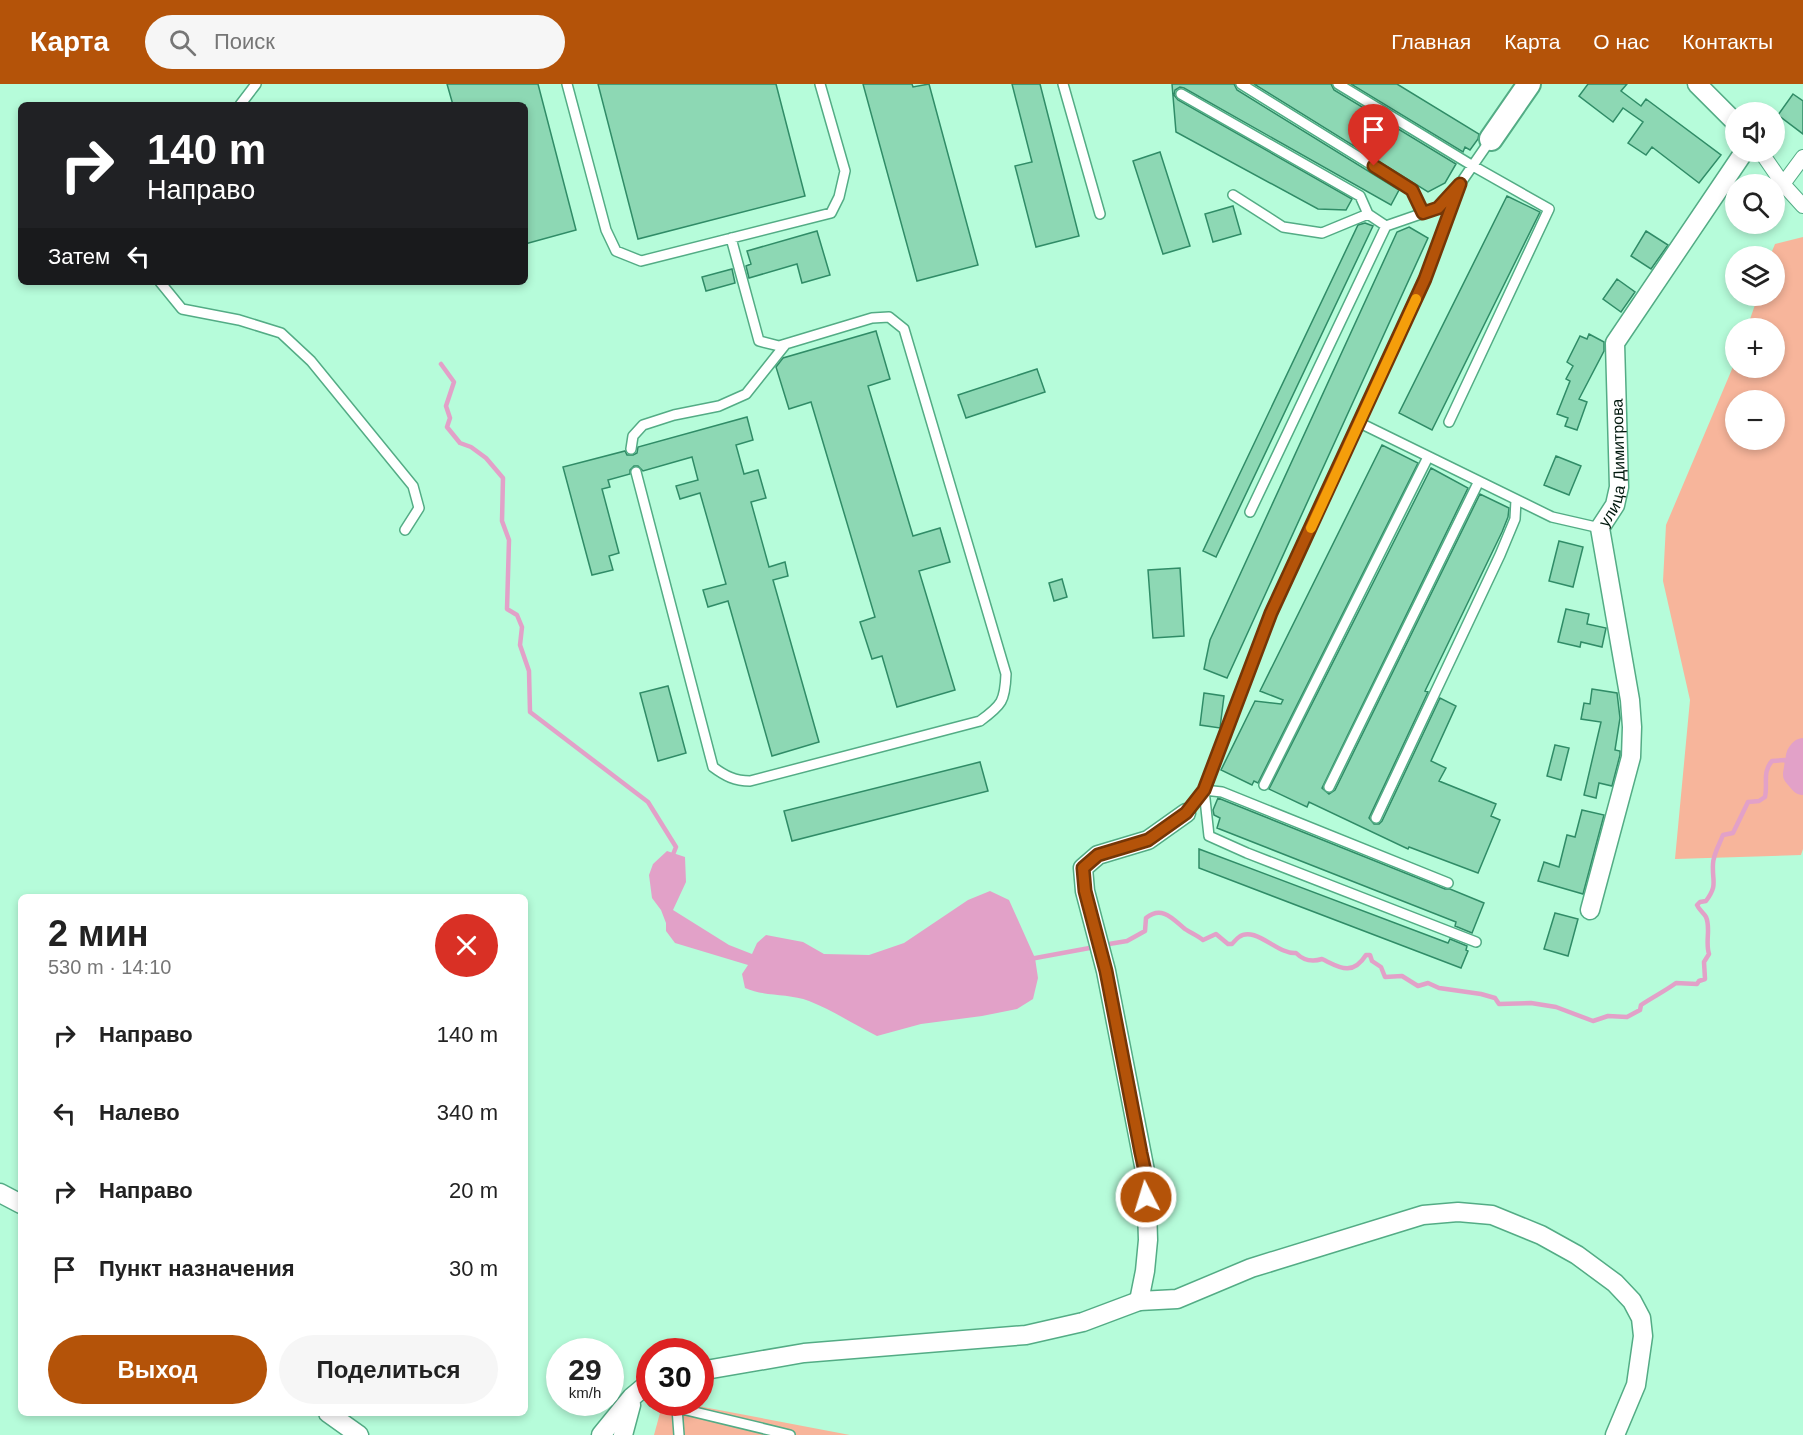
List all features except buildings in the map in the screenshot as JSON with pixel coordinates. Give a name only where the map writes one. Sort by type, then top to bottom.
[{"type":"street","points":[[1491,139],[1529,84]]},
{"type":"street","points":[[1697,84],[1725,112]]},
{"type":"street","points":[[1785,181],[1803,157]]},
{"type":"street","name":"улица Димитрова","points":[[1590,910],[1631,757],[1630,700],[1600,528],[1615,505],[1619,487],[1615,343],[1737,162]]},
{"type":"street","points":[[1785,186],[1803,206]]},
{"type":"street","points":[[1139,1301],[1148,1240],[1146,1176],[1106,971],[1085,891],[1083,868],[1098,855],[1148,840],[1186,813]]},
{"type":"street","points":[[0,1193],[18,1202]]},
{"type":"street","points":[[714,1369],[804,1353],[1026,1335],[1083,1322],[1139,1301],[1177,1299],[1251,1268],[1423,1215],[1458,1212],[1492,1215],[1541,1235],[1577,1255],[1615,1283],[1632,1301],[1641,1318],[1642,1344],[1636,1385],[1615,1435]]},
{"type":"street","points":[[601,1435],[636,1407]]},
{"type":"street","points":[[623,1435],[636,1414]]},
{"type":"street","points":[[332,1416],[359,1435]]},
{"type":"lane","points":[[242,102],[256,84]]},
{"type":"lane","points":[[567,84],[606,230],[616,250],[641,261],[831,213],[839,197],[845,171],[820,84]]},
{"type":"lane","points":[[1064,84],[1100,214]]},
{"type":"lane","points":[[1241,84],[1412,190],[1423,213]]},
{"type":"lane","points":[[1338,84],[1549,209],[1449,422]]},
{"type":"lane","points":[[1181,94],[1360,196],[1368,214],[1386,226]]},
{"type":"lane","points":[[1250,512],[1386,226],[1438,208],[1460,184],[1491,139]]},
{"type":"lane","points":[[1186,813],[1204,790],[1271,613],[1425,279],[1460,184]]},
{"type":"lane","points":[[1233,195],[1283,227],[1322,233],[1368,214]]},
{"type":"lane","points":[[636,472],[713,767],[726,777],[750,781],[980,721],[999,707],[1006,694],[1006,674],[904,329],[889,317],[872,318],[785,345],[778,346],[759,341],[731,238]]},
{"type":"lane","points":[[163,285],[183,309],[239,320],[281,333],[311,361],[413,486],[419,508],[405,530]]},
{"type":"lane","points":[[631,449],[633,436],[643,425],[674,415],[718,406],[746,394],[785,345]]},
{"type":"lane","points":[[1360,423],[1478,483],[1552,517],[1600,528]]},
{"type":"lane","points":[[1264,785],[1428,457]]},
{"type":"lane","points":[[1329,787],[1478,483]]},
{"type":"lane","points":[[1376,818],[1500,555],[1515,519],[1516,500]]},
{"type":"lane","points":[[1204,790],[1222,792],[1448,883]]},
{"type":"lane","points":[[1204,790],[1209,836],[1476,942]]},
{"type":"lane","points":[[678,1416],[679,1435]]},
{"type":"lane","points":[[710,1416],[790,1435]]},
{"type":"shaded area","points":[[1803,237],[1803,849],[1801,855],[1675,859],[1690,700],[1663,581],[1666,525],[1728,378],[1785,378],[1785,318],[1750,318],[1755,306],[1785,306],[1785,246],[1774,246]]},
{"type":"shaded area","points":[[667,851],[685,857],[686,882],[673,910],[729,945],[752,954],[757,943],[766,935],[803,942],[824,954],[869,955],[904,943],[968,900],[990,891],[1009,900],[1035,958],[1038,978],[1033,999],[1017,1009],[921,1024],[877,1036],[809,1001],[760,993],[745,988],[742,974],[748,965],[675,943],[666,931],[666,923],[661,910],[652,898],[649,875],[653,864]]},
{"type":"shaded area","points":[[714,1409],[850,1435],[654,1435],[659,1416],[714,1416]]},
{"type":"waterway","points":[[441,364],[454,382],[446,406],[450,418],[447,427],[460,443],[471,447],[486,458],[503,478],[502,521],[509,540],[507,609],[517,615],[522,627],[520,645],[529,671],[530,712],[648,802],[676,847],[672,857]]},
{"type":"waterway","points":[[1803,752],[1800,756],[1797,774],[1803,781]]},
{"type":"waterway","points":[[1103,945],[1127,941],[1145,931],[1146,918],[1152,914],[1162,913],[1203,940],[1216,934],[1228,944],[1232,944],[1245,934],[1252,935],[1305,959],[1312,961],[1322,959],[1345,968],[1356,966],[1366,955],[1370,955],[1372,961],[1381,967],[1385,977],[1402,976],[1418,986],[1428,983],[1439,988],[1481,994],[1495,998],[1499,1004],[1531,1003],[1556,1007],[1593,1021],[1608,1016],[1627,1017],[1640,1010],[1641,1005],[1676,983],[1697,984],[1705,979],[1704,962],[1709,954],[1708,926],[1706,917],[1697,905],[1706,901],[1712,891],[1713,860],[1723,835],[1733,833],[1748,802],[1759,801],[1765,797],[1766,774],[1772,761],[1785,760],[1797,774]]},
{"type":"waterway","points":[[1030,959],[1095,947]]},
{"type":"slow traffic","points":[[1311,528],[1416,299]]},
{"type":"route","points":[[1146,1197],[1146,1176],[1106,971],[1085,891],[1083,868],[1098,855],[1148,840],[1186,813],[1204,790],[1271,613],[1425,279],[1460,184],[1438,208],[1423,213],[1412,190],[1374,166]]}]
